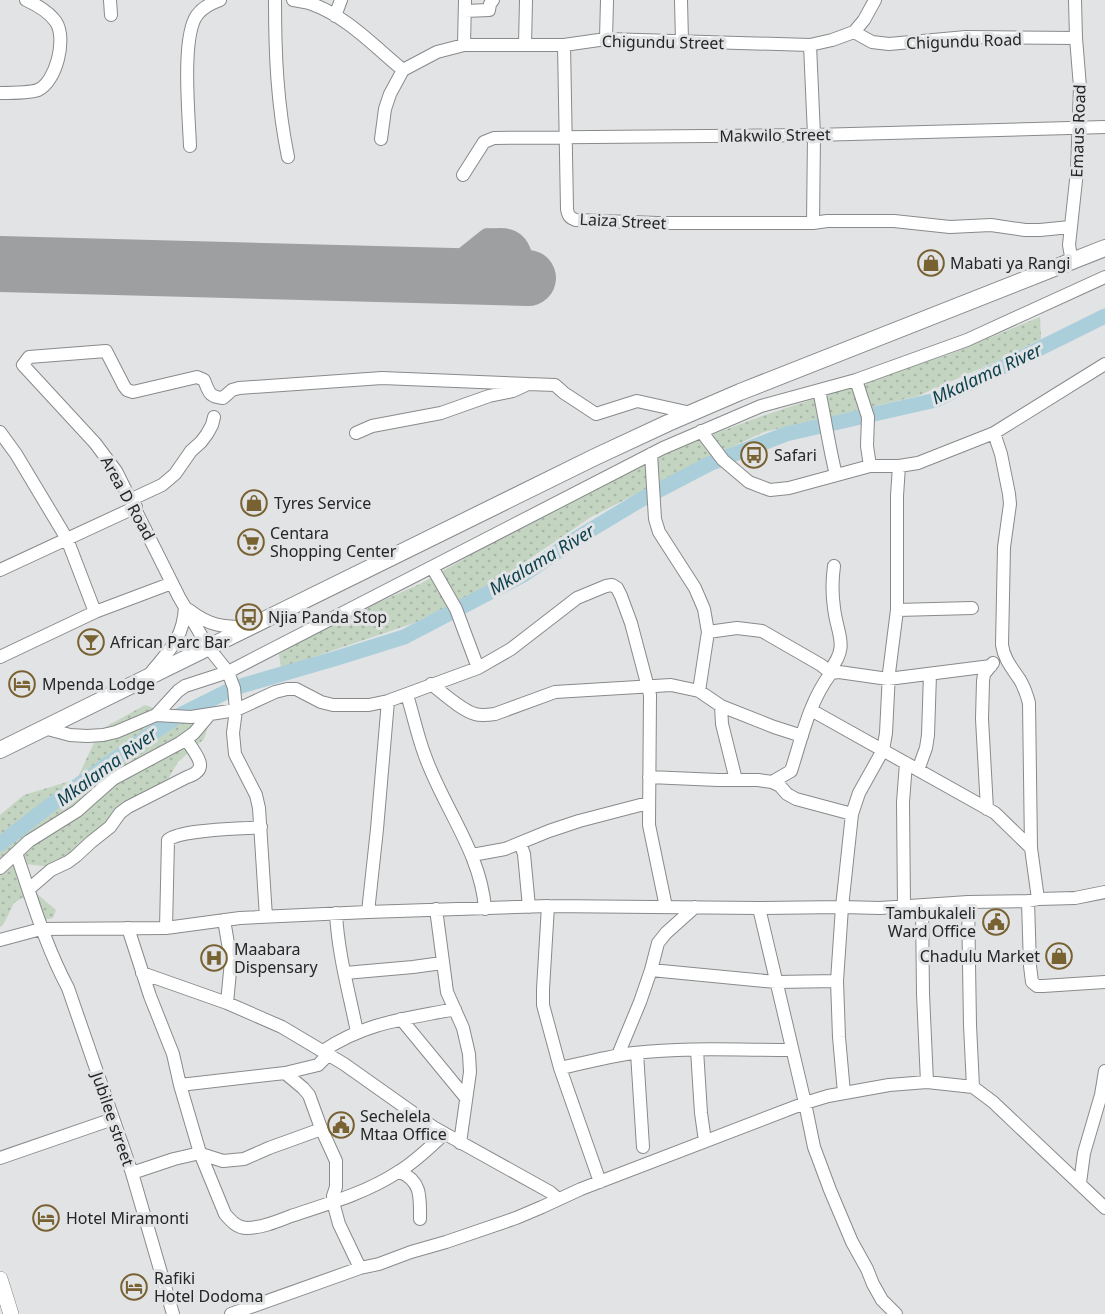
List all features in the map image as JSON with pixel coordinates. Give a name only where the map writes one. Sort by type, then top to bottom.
[{"type":"highway","points":[[0,748],[595,457],[691,413],[1105,248]]},
{"type":"main road","points":[[0,1279],[11,1314]]},
{"type":"street","points":[[0,93],[39,90],[50,79],[58,63],[59,32],[56,22],[41,3],[26,0]]},
{"type":"street","points":[[110,0],[111,15]]},
{"type":"street","points":[[190,146],[188,47],[196,17],[209,4],[220,0]]},
{"type":"street","points":[[276,0],[276,74],[281,124],[288,156]]},
{"type":"street","points":[[293,0],[310,3],[335,16],[402,70],[385,109],[381,139]]},
{"type":"street","points":[[335,16],[341,0]]},
{"type":"street","points":[[464,45],[465,5],[489,10],[493,0]]},
{"type":"street","points":[[525,45],[526,0]]},
{"type":"street","points":[[606,39],[607,0]]},
{"type":"street","points":[[681,0],[682,41]]},
{"type":"street","points":[[854,32],[875,0]]},
{"type":"street","name":"Emaus Road","points":[[1072,262],[1069,245],[1077,171],[1080,87],[1075,0]]},
{"type":"street","name":"Chigundu Street","points":[[402,70],[437,52],[464,45],[564,45],[606,39],[810,45],[854,32]]},
{"type":"street","name":"Chigundu Road","points":[[854,32],[872,42],[889,44],[966,37],[1076,38]]},
{"type":"street","name":"Laiza Street","points":[[564,45],[567,210],[571,218],[576,220],[658,223],[894,221],[950,227],[991,225],[1025,230],[1070,226]]},
{"type":"street","points":[[810,45],[814,135],[813,223]]},
{"type":"street","name":"Makwilo Street","points":[[463,175],[481,146],[494,138],[814,135],[1105,127]]},
{"type":"street","points":[[41,729],[87,736],[116,732],[156,715],[185,686],[228,672],[651,454],[761,406],[856,380],[984,334],[1105,277]]},
{"type":"street","name":"Area D Road","points":[[228,672],[208,647],[185,607],[134,503],[106,455],[23,365],[28,357],[106,351],[127,390],[133,392],[197,377],[204,380],[209,393],[214,398],[223,398],[232,390],[239,388],[382,378],[528,384]]},
{"type":"street","points":[[701,431],[723,460],[749,482],[770,490],[789,488],[870,466],[918,464],[994,433],[1105,364]]},
{"type":"street","points":[[856,380],[868,417],[867,446],[870,466]]},
{"type":"street","points":[[356,433],[372,426],[441,413],[489,396],[513,391],[528,384],[555,385],[596,414],[637,401],[691,413]]},
{"type":"street","points":[[819,390],[827,425],[829,450],[836,475]]},
{"type":"street","points":[[0,570],[67,539],[134,503],[162,485],[176,474],[191,451],[201,442],[212,425],[214,417]]},
{"type":"street","points":[[0,432],[16,454],[67,539],[95,612]]},
{"type":"street","points":[[994,433],[1010,504],[1005,548],[1003,653],[1006,662],[1021,681],[1029,703],[1033,900],[1030,966],[1032,982],[1037,986],[1105,982]]},
{"type":"street","points":[[651,454],[657,526],[695,588],[708,632],[699,691]]},
{"type":"street","points":[[844,1093],[837,981],[842,907],[852,814],[859,793],[884,750],[888,679],[897,610],[899,466]]},
{"type":"street","points":[[772,782],[791,771],[811,710],[841,649],[834,610],[832,579],[834,566]]},
{"type":"street","points":[[432,567],[456,609],[478,668]]},
{"type":"street","points":[[0,657],[95,612],[172,583]]},
{"type":"street","points":[[156,715],[191,717],[236,710],[274,692],[287,690],[297,690],[321,702],[333,705],[369,705],[388,701],[478,668],[511,649],[577,598],[612,585],[617,588],[631,623],[650,695],[648,803],[651,835],[666,907]]},
{"type":"street","points":[[185,607],[212,624],[250,627]]},
{"type":"street","points":[[148,677],[178,638],[183,625],[185,607]]},
{"type":"street","points":[[897,610],[972,608]]},
{"type":"street","points":[[708,632],[737,628],[762,631],[830,672],[888,679],[991,666]]},
{"type":"street","points":[[987,809],[982,681],[984,674],[1003,653]]},
{"type":"street","points":[[228,672],[234,688],[236,710],[232,734],[235,754],[256,795],[261,827],[266,917]]},
{"type":"street","points":[[918,770],[928,735],[930,674]]},
{"type":"street","points":[[431,684],[476,715],[495,714],[555,692],[671,685],[699,691],[721,706],[802,736]]},
{"type":"street","points":[[407,695],[424,753],[472,855],[481,882],[485,909]]},
{"type":"street","points":[[368,912],[388,701]]},
{"type":"street","points":[[721,706],[722,724],[736,780]]},
{"type":"street","points":[[811,710],[995,813],[1031,848]]},
{"type":"street","points":[[0,868],[29,840],[77,811],[113,779],[194,734],[210,714]]},
{"type":"street","points":[[29,889],[51,870],[76,856],[110,827],[120,813],[128,807],[196,774],[201,764],[186,739]]},
{"type":"street","points":[[904,906],[903,802],[906,763]]},
{"type":"street","points":[[649,777],[772,782],[796,799],[852,814]]},
{"type":"street","points":[[472,855],[505,849],[579,821],[648,803]]},
{"type":"street","points":[[165,928],[168,840],[173,836],[206,830],[261,827]]},
{"type":"street","points":[[520,843],[525,854],[529,907]]},
{"type":"street","name":"Jubilee street","points":[[16,853],[41,929],[68,988],[132,1173],[172,1314]]},
{"type":"street","points":[[0,940],[41,929],[165,928],[224,920],[336,913],[548,906],[880,908],[1075,898],[1105,892]]},
{"type":"street","points":[[968,902],[973,1087]]},
{"type":"street","points":[[548,906],[543,1005],[560,1068],[600,1182]]},
{"type":"street","points":[[922,906],[927,1082]]},
{"type":"street","points":[[618,1055],[640,1002],[658,943],[695,907]]},
{"type":"street","points":[[759,908],[814,1147],[852,1242],[882,1300],[896,1314]]},
{"type":"street","points":[[436,909],[447,992],[463,1028],[469,1054],[470,1072],[460,1143]]},
{"type":"street","points":[[336,913],[338,940],[357,1032]]},
{"type":"street","points":[[224,920],[231,961],[227,1003]]},
{"type":"street","points":[[128,928],[150,996],[173,1054],[200,1153],[225,1214],[232,1222],[240,1227],[248,1228],[270,1223],[333,1202],[377,1184],[400,1172],[444,1134]]},
{"type":"street","points":[[345,973],[442,963]]},
{"type":"street","points":[[651,970],[776,982],[837,981]]},
{"type":"street","points":[[142,973],[227,1003],[282,1027],[344,1064],[444,1134],[550,1192],[558,1199]]},
{"type":"street","points":[[180,1085],[306,1069],[318,1065],[337,1042],[357,1032],[390,1021],[455,1009]]},
{"type":"street","points":[[401,1019],[466,1098]]},
{"type":"street","points":[[560,1068],[637,1053],[697,1050],[792,1050]]},
{"type":"street","points":[[697,1050],[705,1141]]},
{"type":"street","points":[[637,1053],[643,1147]]},
{"type":"street","points":[[306,1069],[309,1095],[336,1161],[336,1187],[333,1202],[339,1224],[360,1268]]},
{"type":"street","points":[[1080,1183],[1084,1153],[1101,1095],[1105,1071]]},
{"type":"street","points":[[285,1072],[309,1095]]},
{"type":"street","points":[[231,1314],[360,1268],[480,1231],[805,1103],[889,1084],[927,1082],[973,1087],[993,1102],[1105,1208]]},
{"type":"street","points":[[0,1158],[113,1119]]},
{"type":"street","points":[[132,1173],[200,1153],[223,1161],[244,1159],[321,1128]]},
{"type":"street","points":[[400,1172],[413,1180],[418,1187],[420,1219]]},
{"type":"green space","points":[[1040,317],[1041,339],[995,362],[918,396],[764,432],[591,517],[488,587],[414,623],[281,668],[279,654],[348,616],[422,583],[481,549],[685,445],[762,416],[950,354]]},
{"type":"green space","points":[[145,705],[208,727],[204,739],[178,762],[168,779],[122,806],[94,836],[53,867],[25,864],[35,892],[56,910],[53,918],[38,921],[34,904],[22,898],[14,903],[0,927],[0,815],[24,795],[77,779],[100,730]]},
{"type":"waterway","name":"Mkalama River","points":[[0,844],[49,806],[178,716],[234,688],[404,637],[523,575],[582,535],[642,499],[709,464],[786,434],[936,400],[1105,316]]},
{"type":"taxiway","points":[[442,276],[488,239],[501,239],[513,242],[519,250],[523,261],[524,278]]},
{"type":"runway","points":[[0,264],[528,278]]},
{"type":"place","name":"Mabati ya Rangi","points":[[931,263]]},
{"type":"place","name":"Safari","points":[[754,455]]},
{"type":"place","name":"Tyres Service","points":[[254,503]]},
{"type":"place","name":"Centara Shopping Center","points":[[251,542]]},
{"type":"place","name":"Njia Panda Stop","points":[[249,617]]},
{"type":"place","name":"African Parc Bar","points":[[91,642]]},
{"type":"place","name":"Mpenda Lodge","points":[[22,684]]},
{"type":"place","name":"Tambukaleli Ward Office","points":[[996,922]]},
{"type":"place","name":"Chadulu Market","points":[[1059,956]]},
{"type":"place","name":"Maabara Dispensary","points":[[214,958]]},
{"type":"place","name":"Sechelela Mtaa Office","points":[[341,1125]]},
{"type":"place","name":"Hotel Miramonti","points":[[46,1218]]},
{"type":"place","name":"Rafiki Hotel Dodoma","points":[[134,1287]]}]
